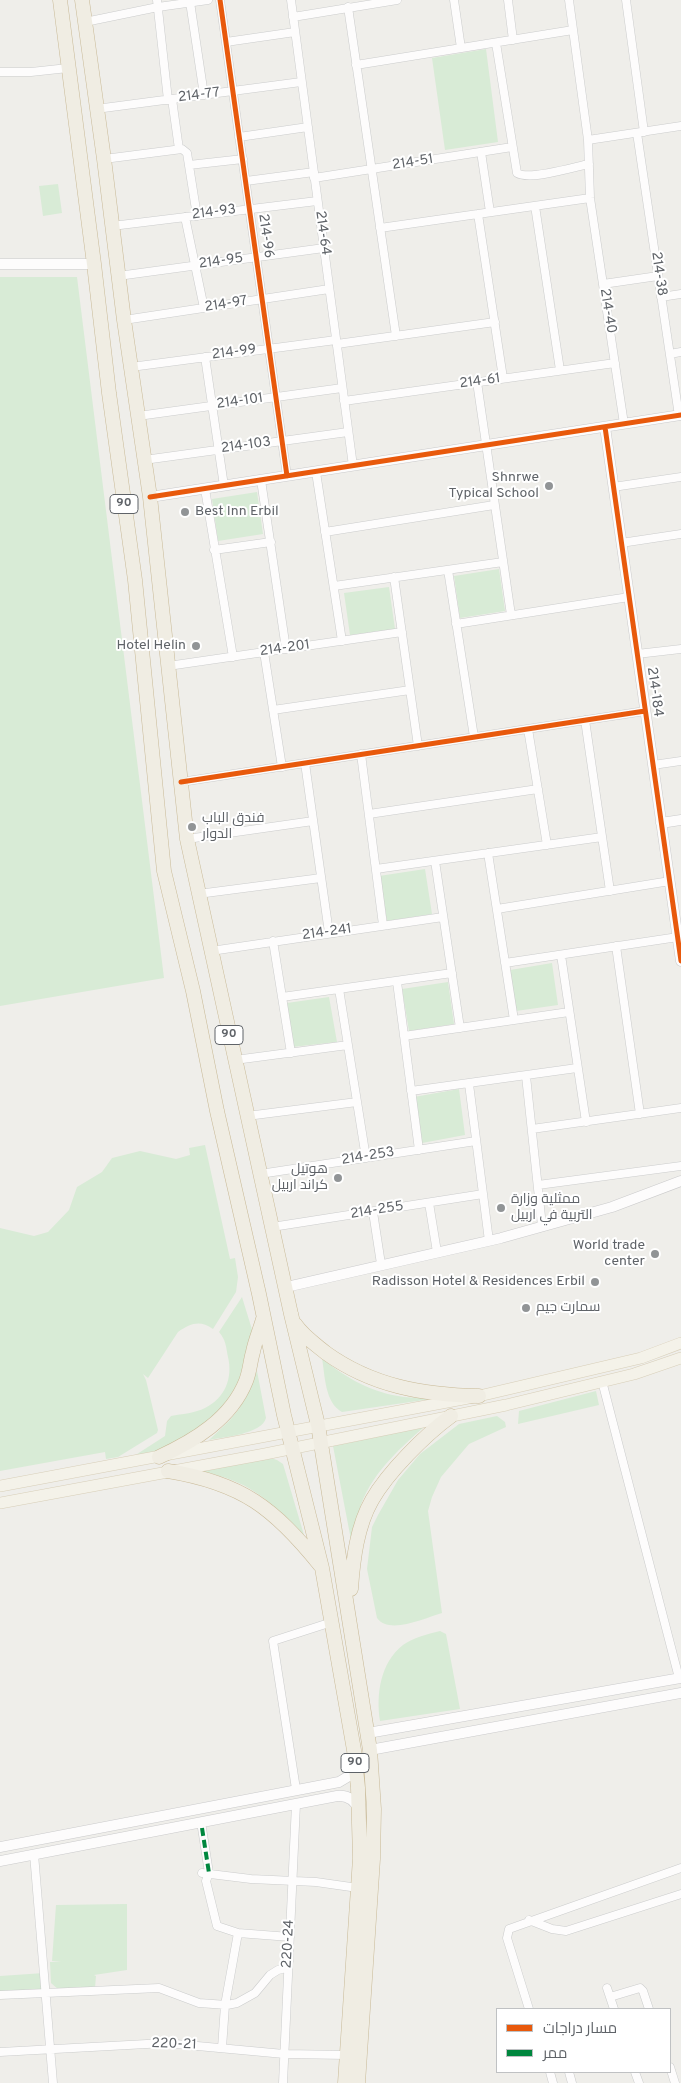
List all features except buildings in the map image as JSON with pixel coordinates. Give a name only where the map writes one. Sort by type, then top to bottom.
[{"type":"highway","name":"90","points":[[60,0],[108,384],[136,580],[164,872],[193,991],[217,1111],[322,1568],[355,1762],[360,1812],[360,1858],[345,2083]]},
{"type":"highway","name":"90","points":[[82,0],[124,320],[150,497],[187,839],[291,1314],[318,1425],[368,1734],[374,1809],[373,1859],[358,2083]]},
{"type":"highway","points":[[136,580],[140,587],[147,589],[157,584],[158,577]]},
{"type":"highway","points":[[138,611],[146,604],[153,603],[159,606],[162,613]]},
{"type":"highway","points":[[291,1314],[299,1330],[306,1338],[337,1361],[366,1377],[393,1387],[420,1392],[478,1396]]},
{"type":"highway","points":[[159,1457],[192,1440],[225,1414],[233,1405],[245,1383],[264,1316]]},
{"type":"highway","points":[[349,1610],[357,1544],[363,1521],[372,1499],[400,1464],[439,1425],[451,1416]]},
{"type":"highway","points":[[168,1471],[197,1476],[240,1492],[259,1504],[299,1540],[322,1568]]},
{"type":"main road","points":[[0,1486],[478,1396],[641,1358],[681,1343]]},
{"type":"main road","points":[[0,1503],[294,1448],[506,1405],[634,1374],[681,1358]]},
{"type":"street","points":[[85,22],[158,3],[208,0]]},
{"type":"street","name":"214-96","points":[[220,0],[287,476]]},
{"type":"street","name":"214-64","points":[[290,0],[353,466]]},
{"type":"street","points":[[293,17],[397,0]]},
{"type":"street","points":[[454,0],[462,48]]},
{"type":"street","points":[[508,0],[513,40]]},
{"type":"street","name":"214-40","points":[[568,0],[588,140],[590,198],[624,424]]},
{"type":"street","name":"214-38","points":[[626,0],[658,276],[680,416]]},
{"type":"street","points":[[190,2],[204,95]]},
{"type":"street","points":[[158,3],[170,99],[179,149]]},
{"type":"street","points":[[348,7],[396,336]]},
{"type":"street","points":[[356,65],[573,30]]},
{"type":"street","points":[[226,42],[295,32]]},
{"type":"street","points":[[496,42],[515,169],[521,176],[533,176],[589,164]]},
{"type":"street","points":[[0,72],[31,72],[68,68]]},
{"type":"street","name":"214-77","points":[[96,109],[302,82]]},
{"type":"street","points":[[588,140],[681,126]]},
{"type":"street","points":[[239,137],[308,127]]},
{"type":"street","name":"214-51","points":[[246,181],[372,169],[512,147]]},
{"type":"street","points":[[104,159],[179,149],[187,153],[197,216]]},
{"type":"street","points":[[481,152],[490,212]]},
{"type":"street","points":[[189,165],[242,159]]},
{"type":"street","points":[[380,228],[590,198]]},
{"type":"street","name":"214-93","points":[[112,226],[318,201]]},
{"type":"street","points":[[535,206],[560,370]]},
{"type":"street","points":[[478,214],[503,378]]},
{"type":"street","points":[[185,217],[204,308]]},
{"type":"street","name":"214-95","points":[[118,276],[324,248]]},
{"type":"street","points":[[0,264],[94,264]]},
{"type":"street","points":[[603,284],[658,276]]},
{"type":"street","name":"214-97","points":[[124,320],[329,289]]},
{"type":"street","points":[[661,297],[681,294]]},
{"type":"street","name":"214-99","points":[[131,367],[269,349],[396,336],[495,322]]},
{"type":"street","points":[[670,354],[681,352]]},
{"type":"street","points":[[205,357],[224,486]]},
{"type":"street","name":"214-61","points":[[344,401],[615,363]]},
{"type":"street","points":[[477,382],[511,615]]},
{"type":"street","name":"214-101","points":[[138,416],[342,388]]},
{"type":"street","points":[[150,497],[680,416]]},
{"type":"street","name":"214-184","points":[[605,427],[681,961]]},
{"type":"street","name":"214-103","points":[[144,460],[348,432]]},
{"type":"street","points":[[316,472],[342,641]]},
{"type":"street","points":[[613,487],[681,477]]},
{"type":"street","points":[[261,480],[286,649]]},
{"type":"street","points":[[205,489],[233,657]]},
{"type":"street","points":[[325,532],[494,504]]},
{"type":"street","points":[[621,542],[681,534]]},
{"type":"street","points":[[214,550],[270,542]]},
{"type":"street","points":[[334,586],[503,562]]},
{"type":"street","points":[[448,570],[474,737]]},
{"type":"street","points":[[394,578],[418,746]]},
{"type":"street","points":[[456,624],[629,597]]},
{"type":"street","name":"214-201","points":[[168,666],[402,632]]},
{"type":"street","points":[[637,654],[681,648]]},
{"type":"street","points":[[264,652],[282,766]]},
{"type":"street","points":[[273,710],[410,690]]},
{"type":"street","points":[[181,782],[645,711]]},
{"type":"street","points":[[585,720],[610,891]]},
{"type":"street","points":[[528,729],[546,844]]},
{"type":"street","points":[[361,754],[383,925]]},
{"type":"street","points":[[653,765],[681,761]]},
{"type":"street","points":[[305,763],[329,933]]},
{"type":"street","points":[[369,814],[538,789]]},
{"type":"street","points":[[661,823],[681,820]]},
{"type":"street","points":[[187,839],[313,822]]},
{"type":"street","points":[[376,869],[602,837]]},
{"type":"street","points":[[488,853],[514,1020]]},
{"type":"street","points":[[435,860],[460,1028]]},
{"type":"street","points":[[198,894],[321,878]]},
{"type":"street","points":[[497,909],[670,881]]},
{"type":"street","name":"214-241","points":[[211,950],[444,917]]},
{"type":"street","points":[[505,963],[678,937]]},
{"type":"street","points":[[273,940],[291,1053]]},
{"type":"street","points":[[616,946],[640,1114]]},
{"type":"street","points":[[561,955],[586,1122]]},
{"type":"street","points":[[282,997],[452,973]]},
{"type":"street","points":[[396,982],[418,1150]]},
{"type":"street","points":[[339,989],[366,1158]]},
{"type":"street","points":[[404,1036],[569,1012]]},
{"type":"street","points":[[235,1060],[348,1045]]},
{"type":"street","points":[[411,1091],[578,1068]]},
{"type":"street","points":[[526,1076],[542,1226]]},
{"type":"street","points":[[469,1084],[489,1240]]},
{"type":"street","points":[[247,1116],[357,1102]]},
{"type":"street","points":[[532,1129],[681,1108]]},
{"type":"street","name":"214-253","points":[[260,1174],[476,1141]]},
{"type":"street","points":[[538,1185],[681,1166]]},
{"type":"street","points":[[286,1287],[542,1226],[612,1207],[681,1181]]},
{"type":"street","name":"214-255","points":[[272,1227],[483,1194]]},
{"type":"street","points":[[429,1203],[437,1252]]},
{"type":"street","points":[[373,1212],[381,1264]]},
{"type":"street","points":[[368,1734],[680,1678],[602,1381]]},
{"type":"street","points":[[296,1789],[272,1641],[332,1622]]},
{"type":"street","points":[[370,1750],[681,1693]]},
{"type":"street","points":[[389,1730],[385,1740],[392,1746]]},
{"type":"street","points":[[0,1847],[342,1781],[354,1770],[355,1762]]},
{"type":"street","points":[[330,1783],[337,1789],[333,1797]]},
{"type":"street","points":[[0,1861],[333,1797],[342,1796],[349,1798],[355,1802],[360,1812]]},
{"type":"street","name":"220-24","points":[[283,2083],[296,1804]]},
{"type":"street","points":[[202,1828],[206,1881],[217,1926],[238,1933],[290,1937]]},
{"type":"street","points":[[34,1854],[53,2083]]},
{"type":"street","points":[[528,2007],[506,1938],[509,1929],[529,1920],[681,1868]]},
{"type":"street","points":[[206,1873],[251,1879],[292,1880],[358,1888]]},
{"type":"street","points":[[529,1920],[552,1929],[566,1931],[681,1894]]},
{"type":"street","points":[[222,2048],[226,2005],[238,1933]]},
{"type":"street","points":[[0,1995],[159,1988],[199,2003],[226,2005],[237,2003],[255,1993],[270,1975],[286,1968],[289,1960]]},
{"type":"street","points":[[607,1988],[614,2008]]},
{"type":"street","points":[[610,1997],[640,1988],[643,1991],[649,2008]]},
{"type":"street","name":"220-21","points":[[0,2052],[165,2043],[284,2054],[347,2055]]},
{"type":"street","points":[[671,2070],[675,2083]]},
{"type":"green space","points":[[486,49],[498,142],[445,150],[432,58]]},
{"type":"green space","points":[[58,184],[62,213],[43,216],[39,186]]},
{"type":"green space","points":[[0,277],[77,277],[164,978],[0,1006]]},
{"type":"green space","points":[[257,492],[263,534],[218,541],[212,499]]},
{"type":"green space","points":[[499,569],[505,611],[460,618],[454,576]]},
{"type":"green space","points":[[389,587],[395,629],[350,635],[344,593]]},
{"type":"green space","points":[[425,869],[432,914],[387,921],[379,876]]},
{"type":"green space","points":[[552,963],[558,1005],[516,1011],[510,970]]},
{"type":"green space","points":[[448,982],[454,1024],[409,1031],[402,989]]},
{"type":"green space","points":[[329,997],[337,1042],[292,1047],[287,1003]]},
{"type":"green space","points":[[459,1089],[465,1135],[422,1143],[414,1097]]},
{"type":"green space","points":[[205,1145],[230,1259],[235,1258],[238,1277],[236,1292],[213,1329],[204,1324],[196,1324],[178,1332],[148,1378],[143,1374],[158,1430],[157,1433],[118,1457],[106,1459],[105,1452],[0,1471],[0,1228],[34,1236],[48,1232],[69,1210],[77,1187],[102,1172],[112,1158],[140,1151],[176,1159],[190,1155],[189,1148]]},
{"type":"green space","points":[[242,1297],[254,1336],[242,1381],[225,1408],[168,1451],[134,1456],[165,1436],[167,1421],[171,1416],[205,1408],[218,1399],[226,1387],[229,1372],[225,1344],[219,1332]]},
{"type":"green space","points":[[322,1358],[340,1372],[370,1388],[404,1397],[431,1399],[342,1412],[336,1408],[329,1396]]},
{"type":"green space","points":[[257,1371],[266,1418],[263,1423],[258,1428],[242,1434],[209,1440],[239,1409]]},
{"type":"green space","points":[[596,1391],[599,1405],[518,1424],[519,1411]]},
{"type":"green space","points":[[497,1416],[505,1422],[506,1427],[469,1444],[441,1477],[428,1511],[442,1613],[408,1624],[390,1625],[383,1623],[377,1618],[367,1569],[372,1527],[378,1515],[398,1480],[420,1454],[459,1424]]},
{"type":"green space","points":[[424,1427],[395,1454],[370,1486],[358,1515],[352,1545],[333,1446]]},
{"type":"green space","points":[[268,1457],[283,1464],[304,1535],[272,1504],[254,1491],[229,1479],[196,1470]]},
{"type":"green space","points":[[440,1631],[446,1634],[460,1709],[380,1721],[379,1690],[381,1680],[395,1652],[403,1645],[420,1636]]},
{"type":"green space","points":[[127,1904],[127,1970],[94,1975],[96,1976],[95,1988],[59,1990],[51,1983],[50,1962],[61,1962],[52,1961],[56,1905]]},
{"type":"green space","points":[[44,1973],[46,1993],[0,1993],[0,1976]]},
{"type":"marked path","points":[[202,1828],[209,1873]]},
{"type":"cycle path","points":[[220,0],[287,476]]},
{"type":"cycle path","points":[[150,497],[681,415]]},
{"type":"cycle path","points":[[605,427],[681,961]]},
{"type":"cycle path","points":[[181,782],[645,711]]},
{"type":"place","name":"Shnrwe Typical School","points":[[549,486]]},
{"type":"place","name":"Best Inn Erbil","points":[[185,512]]},
{"type":"place","name":"Hotel Helin","points":[[196,646]]},
{"type":"place","name":"فندق الباب الدوار","points":[[192,827]]},
{"type":"place","name":"هوتيل كراند اربيل","points":[[338,1178]]},
{"type":"place","name":"ممثلية وزارة التربية في اربيل","points":[[501,1208]]},
{"type":"place","name":"World trade center","points":[[655,1254]]},
{"type":"place","name":"Radisson Hotel & Residences Erbil","points":[[595,1282]]},
{"type":"place","name":"سمارت جیم","points":[[526,1308]]}]
